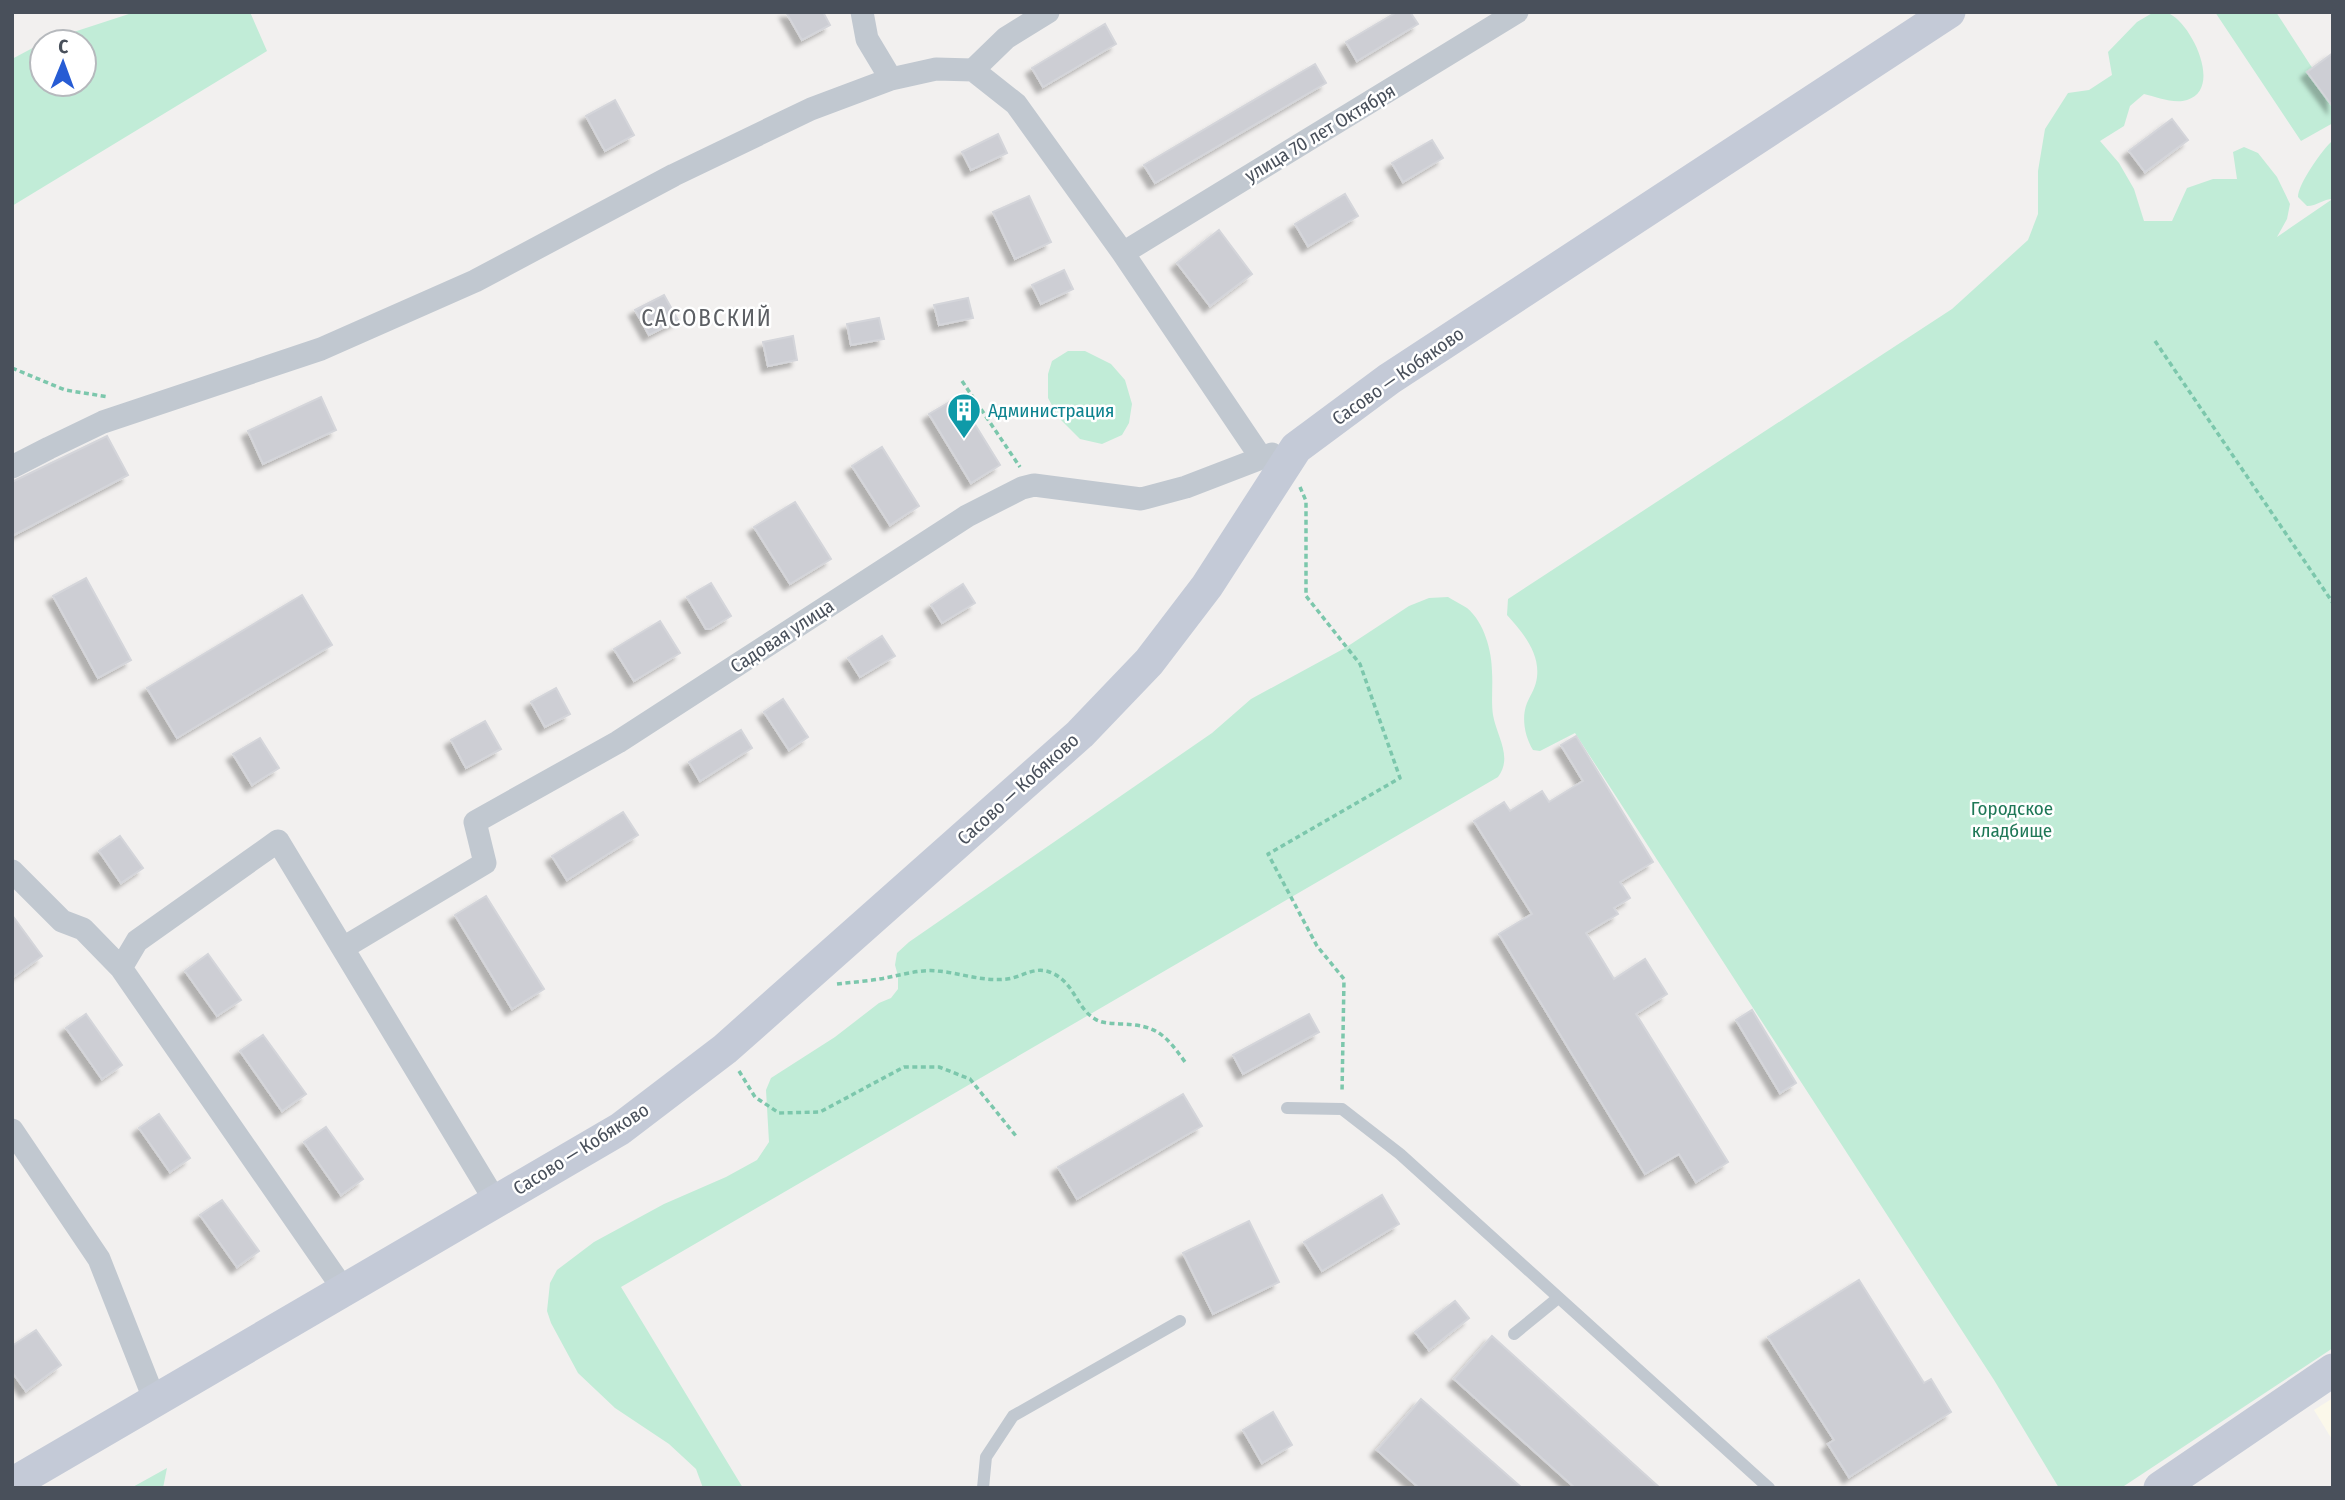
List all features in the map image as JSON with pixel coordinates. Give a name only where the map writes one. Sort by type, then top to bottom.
[{"type":"street","points":[[862,12],[867,39],[891,79]]},
{"type":"street","points":[[973,70],[1006,38],[1048,12]]},
{"type":"street","name":"улица 70 лет Октября","points":[[1124,253],[1517,12]]},
{"type":"street","name":"Сасово — Кобяково","points":[[12,1484],[620,1129],[725,1049],[1080,734],[1149,662],[1207,586],[1281,455],[1389,379],[1949,12]]},
{"type":"street","points":[[12,467],[103,422],[321,349],[475,281],[674,174],[811,109],[891,79],[936,69],[973,70],[1016,104],[1124,253],[1281,455]]},
{"type":"street","name":"Садовая улица","points":[[343,948],[485,863],[475,822],[618,742],[967,516],[1022,488],[1034,485],[1141,499],[1281,455]]},
{"type":"street","points":[[121,968],[137,941],[278,841],[496,1202]]},
{"type":"street","points":[[12,871],[61,921],[83,929],[121,968],[345,1290]]},
{"type":"street","points":[[12,1130],[99,1259],[155,1401]]},
{"type":"street","points":[[2160,1488],[2333,1370]]},
{"type":"lane","points":[[1287,1108],[1342,1109],[1400,1154],[1769,1488]]},
{"type":"lane","points":[[1514,1335],[1558,1298]]},
{"type":"lane","points":[[983,1488],[986,1457],[1013,1416],[1180,1321]]},
{"type":"path","points":[[2155,341],[2333,603]]},
{"type":"path","points":[[12,368],[65,390],[115,398]]},
{"type":"path","points":[[962,380],[1034,485]]},
{"type":"path","points":[[1281,455],[1306,501],[1306,596],[1360,664],[1400,778],[1268,854],[1317,946],[1344,979],[1342,1109]]},
{"type":"path","points":[[801,982],[822,986],[937,970],[1008,979],[1035,970],[1046,970],[1066,981],[1084,1009],[1094,1019],[1106,1023],[1146,1025],[1158,1030],[1185,1062]]},
{"type":"path","points":[[725,1049],[755,1097],[779,1113],[820,1112],[904,1067],[939,1067],[970,1079],[1016,1136]]},
{"type":"shaded area","points":[[2333,1398],[2333,1441],[2314,1410]]},
{"type":"green space","points":[[135,12],[250,12],[267,51],[12,206],[12,59],[28,50],[28,98],[98,98],[98,28],[86,28]]},
{"type":"green space","name":"Городское кладбище","points":[[2154,12],[2170,14],[2179,20],[2187,31],[2200,57],[2203,83],[2198,94],[2187,100],[2165,100],[2144,94],[2130,106],[2124,126],[2100,141],[2119,163],[2134,189],[2144,221],[2172,221],[2187,188],[2213,179],[2237,179],[2233,152],[2244,147],[2258,153],[2277,177],[2290,204],[2287,219],[2277,237],[2331,200],[2333,203],[2333,1348],[2121,1488],[2059,1488],[1994,1380],[1575,733],[1540,751],[1533,750],[1526,733],[1524,715],[1536,684],[1536,659],[1529,643],[1507,615],[1508,599],[1952,309],[2028,240],[2038,214],[2038,171],[2045,129],[2068,93],[2089,90],[2112,75],[2108,52],[2137,22]]},
{"type":"green space","points":[[2215,12],[2276,12],[2333,100],[2333,123],[2301,141]]},
{"type":"green space","points":[[2333,140],[2333,199],[2307,206],[2298,197],[2299,191],[2311,167]]},
{"type":"green space","points":[[1068,351],[1085,351],[1111,364],[1125,380],[1132,404],[1129,423],[1122,435],[1102,444],[1080,439],[1059,418],[1048,398],[1048,374],[1052,361]]},
{"type":"green space","points":[[1448,597],[1473,614],[1489,646],[1493,715],[1504,754],[1498,777],[621,1287],[743,1488],[703,1488],[696,1469],[669,1444],[615,1408],[578,1373],[547,1311],[550,1283],[557,1270],[594,1242],[664,1204],[726,1177],[757,1160],[769,1142],[766,1090],[771,1078],[835,1037],[879,1003],[891,998],[898,989],[895,965],[897,953],[909,942],[1212,733],[1251,699],[1345,648],[1409,606],[1429,598]]},
{"type":"green space","points":[[167,1468],[163,1488],[131,1488]]},
{"type":"building","points":[[786,12],[823,12],[830,25],[802,40]]},
{"type":"building","points":[[1397,12],[1410,12],[1418,24],[1357,61],[1346,42]]},
{"type":"building","points":[[1105,24],[1116,44],[1043,87],[1032,68]]},
{"type":"building","points":[[2333,53],[2333,107],[2307,72]]},
{"type":"building","points":[[1315,64],[1326,83],[1155,183],[1144,165]]},
{"type":"building","points":[[615,100],[634,135],[605,151],[586,116]]},
{"type":"building","points":[[2172,119],[2188,140],[2145,172],[2129,151]]},
{"type":"building","points":[[998,134],[1007,153],[971,170],[962,152]]},
{"type":"building","points":[[1432,140],[1443,158],[1403,182],[1392,163]]},
{"type":"building","points":[[1345,194],[1358,216],[1308,246],[1295,224]]},
{"type":"building","points":[[1029,196],[1051,242],[1015,259],[993,212]]},
{"type":"building","points":[[1219,230],[1252,274],[1210,306],[1177,263]]},
{"type":"building","points":[[1064,270],[1073,289],[1041,304],[1032,285]]},
{"type":"building","points":[[664,295],[678,320],[649,335],[635,310]]},
{"type":"building","points":[[968,298],[973,318],[939,325],[934,305]]},
{"type":"building","points":[[879,318],[884,339],[851,345],[847,324]]},
{"type":"building","points":[[793,336],[797,360],[768,366],[763,342]]},
{"type":"building","points":[[321,397],[336,430],[263,464],[248,431]]},
{"type":"building","name":"Администрация","points":[[958,397],[1000,465],[971,483],[929,414]]},
{"type":"building","points":[[107,436],[128,475],[12,536],[12,482]]},
{"type":"building","points":[[882,447],[919,506],[890,525],[852,466]]},
{"type":"building","points":[[795,502],[831,559],[790,584],[754,527]]},
{"type":"building","points":[[86,578],[131,660],[98,678],[53,596]]},
{"type":"building","points":[[711,583],[731,616],[706,629],[687,597]]},
{"type":"building","points":[[963,584],[975,603],[942,623],[931,605]]},
{"type":"building","points":[[302,595],[332,645],[177,738],[147,688]]},
{"type":"building","points":[[660,621],[680,653],[634,681],[614,649]]},
{"type":"building","points":[[882,636],[895,656],[860,677],[848,658]]},
{"type":"building","points":[[556,688],[570,714],[545,727],[531,702]]},
{"type":"building","points":[[783,699],[808,737],[789,750],[764,712]]},
{"type":"building","points":[[485,721],[501,749],[466,768],[451,740]]},
{"type":"building","points":[[741,730],[752,748],[700,781],[689,762]]},
{"type":"building","points":[[1576,736],[1653,862],[1620,882],[1630,898],[1614,908],[1618,914],[1586,933],[1614,979],[1645,959],[1667,994],[1636,1014],[1728,1162],[1696,1182],[1679,1154],[1645,1174],[1499,934],[1532,914],[1474,821],[1504,802],[1510,811],[1542,791],[1549,802],[1583,781],[1561,745]]},
{"type":"building","points":[[260,738],[279,768],[252,785],[233,754]]},
{"type":"building","points":[[623,812],[638,835],[567,880],[552,856]]},
{"type":"building","points":[[120,836],[143,868],[121,883],[99,851]]},
{"type":"building","points":[[486,896],[544,989],[512,1009],[455,915]]},
{"type":"building","points":[[12,915],[42,956],[12,978]]},
{"type":"building","points":[[208,954],[241,1000],[217,1016],[185,971]]},
{"type":"building","points":[[1752,1010],[1796,1083],[1780,1093],[1736,1020]]},
{"type":"building","points":[[86,1014],[122,1065],[102,1079],[66,1028]]},
{"type":"building","points":[[1309,1014],[1319,1032],[1243,1074],[1233,1055]]},
{"type":"building","points":[[263,1035],[306,1094],[282,1111],[240,1051]]},
{"type":"building","points":[[1183,1094],[1202,1126],[1077,1199],[1058,1167]]},
{"type":"building","points":[[159,1114],[190,1158],[170,1172],[139,1128]]},
{"type":"building","points":[[326,1127],[363,1179],[341,1195],[304,1142]]},
{"type":"building","points":[[1382,1195],[1399,1224],[1322,1271],[1304,1242]]},
{"type":"building","points":[[222,1200],[259,1251],[237,1267],[200,1215]]},
{"type":"building","points":[[1249,1221],[1279,1282],[1213,1314],[1183,1253]]},
{"type":"building","points":[[1859,1280],[1924,1383],[1931,1379],[1951,1412],[1849,1477],[1828,1444],[1834,1440],[1768,1337]]},
{"type":"building","points":[[1455,1301],[1469,1318],[1429,1350],[1415,1332]]},
{"type":"building","points":[[36,1330],[61,1365],[26,1391],[12,1372],[12,1346]]},
{"type":"building","points":[[1492,1336],[1660,1488],[1575,1488],[1454,1379]]},
{"type":"building","points":[[1421,1399],[1522,1488],[1419,1488],[1377,1450]]},
{"type":"building","points":[[1273,1412],[1292,1445],[1262,1463],[1243,1430]]},
{"type":"place","name":"Администрация","points":[[964,440]]},
{"type":"district","name":"САСОВСКИЙ","points":[[707,318]]}]
